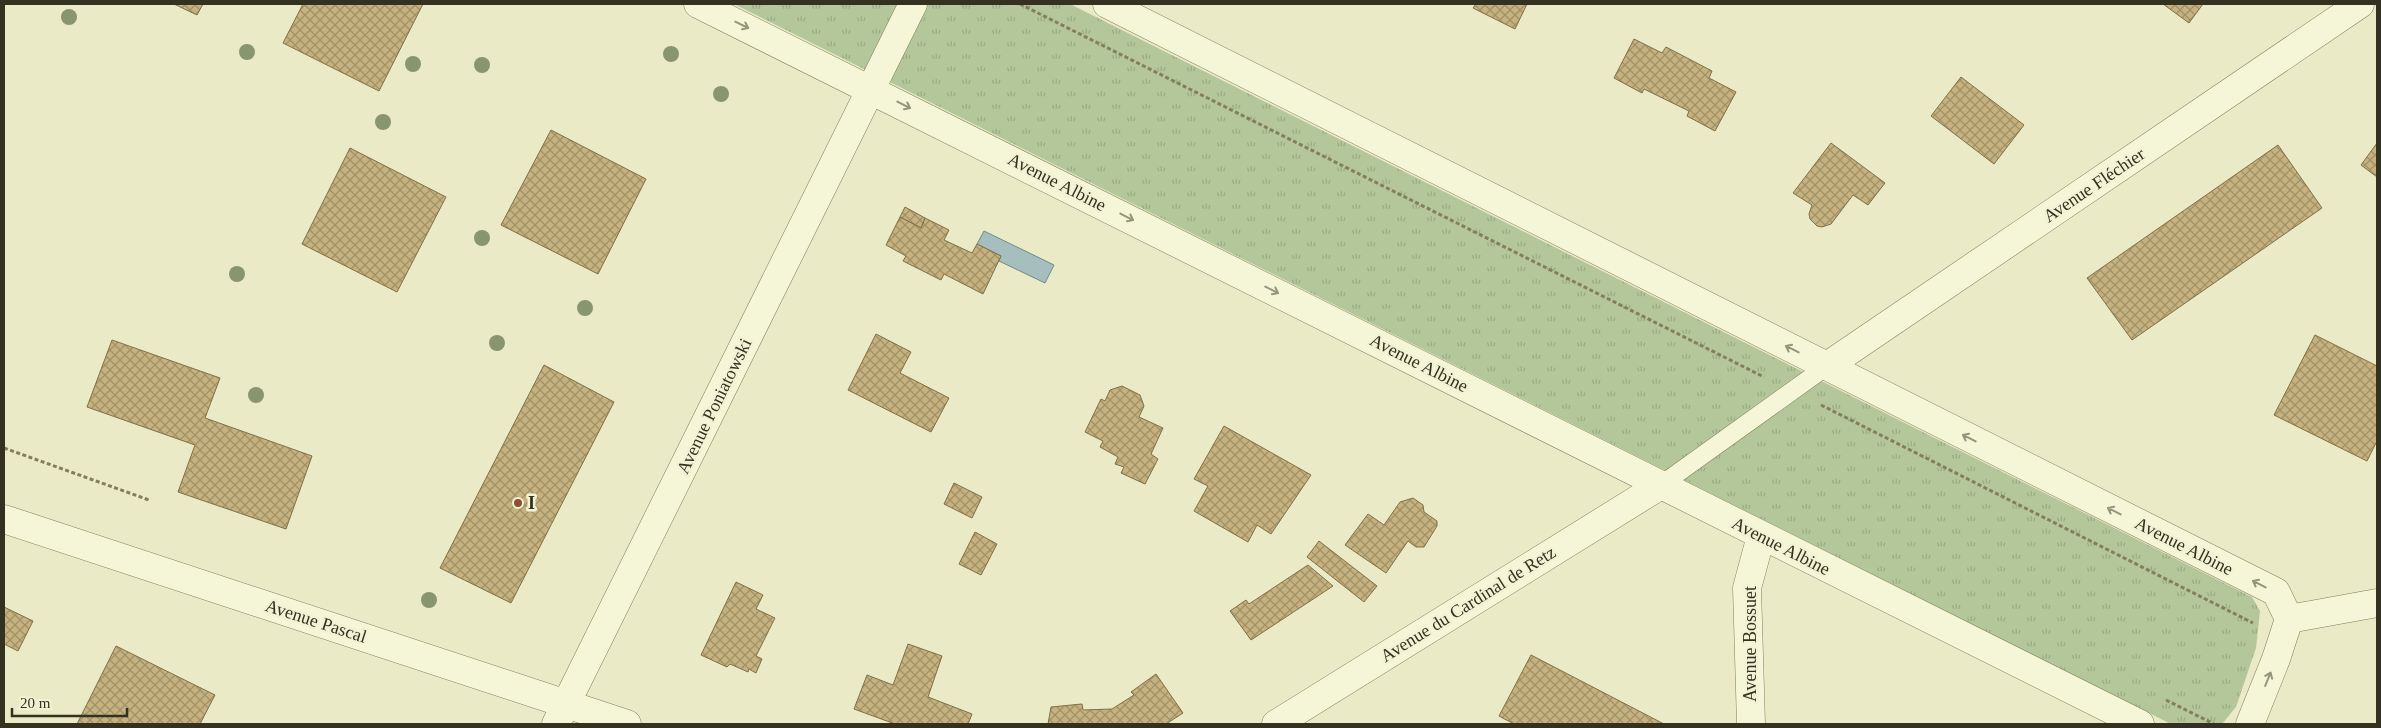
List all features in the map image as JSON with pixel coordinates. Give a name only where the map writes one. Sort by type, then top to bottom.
[{"type":"street","name":"Avenue Albine","points":[[698,4],[871,88],[1761,536],[2140,724]]},
{"type":"street","name":"Avenue Poniatowski","points":[[562,714],[913,4]]},
{"type":"street","name":"Avenue Albine","points":[[1108,4],[2276,592],[2289,619]]},
{"type":"street","name":"Avenue Fléchier","points":[[1827,366],[2360,4]]},
{"type":"street","name":"Avenue du Cardinal de Retz","points":[[1276,724],[1661,485]]},
{"type":"street","name":"Avenue Pascal","points":[[4,519],[562,714],[627,724]]},
{"type":"street","name":"Avenue Bossuet","points":[[1751,724],[1747,588],[1761,536]]},
{"type":"street","points":[[2250,724],[2276,659],[2289,619],[2377,603]]},
{"type":"lane","points":[[1661,485],[1827,366]]},
{"type":"path","points":[[1020,4],[2260,627],[2289,619]]},
{"type":"path","points":[[4,448],[148,500]]},
{"type":"green space","points":[[734,4],[1070,4],[2252,597],[2260,611],[2256,648],[2236,707],[2222,724],[2171,724]]},
{"type":"water","points":[[984,231],[1054,265],[1045,283],[999,261],[1001,256],[977,244]]},
{"type":"building","points":[[174,4],[203,4],[197,15]]},
{"type":"building","points":[[303,4],[423,4],[379,91],[283,43]]},
{"type":"building","points":[[1476,4],[1527,4],[1515,29],[1473,8]]},
{"type":"building","points":[[2163,4],[2203,4],[2189,23]]},
{"type":"building","points":[[1634,39],[1662,53],[1666,47],[1712,71],[1709,78],[1736,92],[1715,131],[1687,116],[1689,111],[1644,89],[1642,93],[1614,78]]},
{"type":"building","points":[[1961,77],[2024,125],[1994,164],[1931,116]]},
{"type":"building","points":[[551,130],[646,179],[598,274],[501,225]]},
{"type":"building","points":[[1831,143],[1885,183],[1868,205],[1853,195],[1831,224],[1822,227],[1817,226],[1810,219],[1809,214],[1812,205],[1793,193]]},
{"type":"building","points":[[2377,143],[2377,177],[2361,165]]},
{"type":"building","points":[[2278,145],[2322,208],[2132,340],[2087,278]]},
{"type":"building","points":[[350,148],[446,197],[397,292],[302,244]]},
{"type":"building","points":[[905,207],[925,218],[921,228],[900,217]]},
{"type":"building","points":[[900,217],[921,228],[925,218],[949,230],[944,240],[972,253],[977,244],[1001,256],[983,294],[944,274],[941,280],[903,261],[906,256],[886,245]]},
{"type":"building","points":[[876,334],[911,352],[900,373],[949,398],[931,432],[848,390]]},
{"type":"building","points":[[2315,335],[2377,366],[2377,441],[2367,461],[2274,415]]},
{"type":"building","points":[[112,340],[220,378],[205,418],[312,456],[286,529],[178,492],[195,445],[87,407]]},
{"type":"building","name":"I","points":[[544,365],[614,402],[511,603],[440,568]]},
{"type":"building","points":[[1122,386],[1140,395],[1144,406],[1139,417],[1163,428],[1151,454],[1158,459],[1145,484],[1121,473],[1124,467],[1115,464],[1118,457],[1100,447],[1103,441],[1085,432],[1101,399],[1105,401],[1110,390]]},
{"type":"building","points":[[1224,426],[1311,475],[1271,534],[1257,525],[1248,542],[1194,511],[1208,486],[1194,479]]},
{"type":"building","points":[[954,483],[982,497],[972,518],[944,504]]},
{"type":"building","points":[[1413,498],[1423,505],[1424,512],[1437,521],[1437,526],[1424,547],[1416,547],[1408,541],[1386,573],[1345,545],[1368,514],[1384,525],[1400,502]]},
{"type":"building","points":[[975,532],[997,544],[981,575],[959,564]]},
{"type":"building","points":[[1319,541],[1377,586],[1364,602],[1307,557]]},
{"type":"building","points":[[1308,565],[1333,586],[1251,640],[1230,611],[1246,600],[1249,604]]},
{"type":"building","points":[[736,582],[763,595],[756,609],[775,618],[756,656],[762,659],[756,673],[749,669],[748,672],[730,664],[727,667],[701,655]]},
{"type":"building","points":[[4,607],[33,621],[18,651],[4,644]]},
{"type":"building","points":[[908,644],[942,656],[928,697],[972,714],[968,724],[895,724],[854,709],[867,675],[893,685]]},
{"type":"building","points":[[116,646],[215,695],[200,724],[77,724]]},
{"type":"building","points":[[1531,655],[1664,724],[1514,724],[1499,716]]},
{"type":"building","points":[[1156,674],[1183,713],[1166,724],[1048,724],[1051,707],[1082,704],[1083,710],[1112,709],[1134,695],[1131,692]]},
{"type":"place","name":"I","points":[[518,503]]}]
